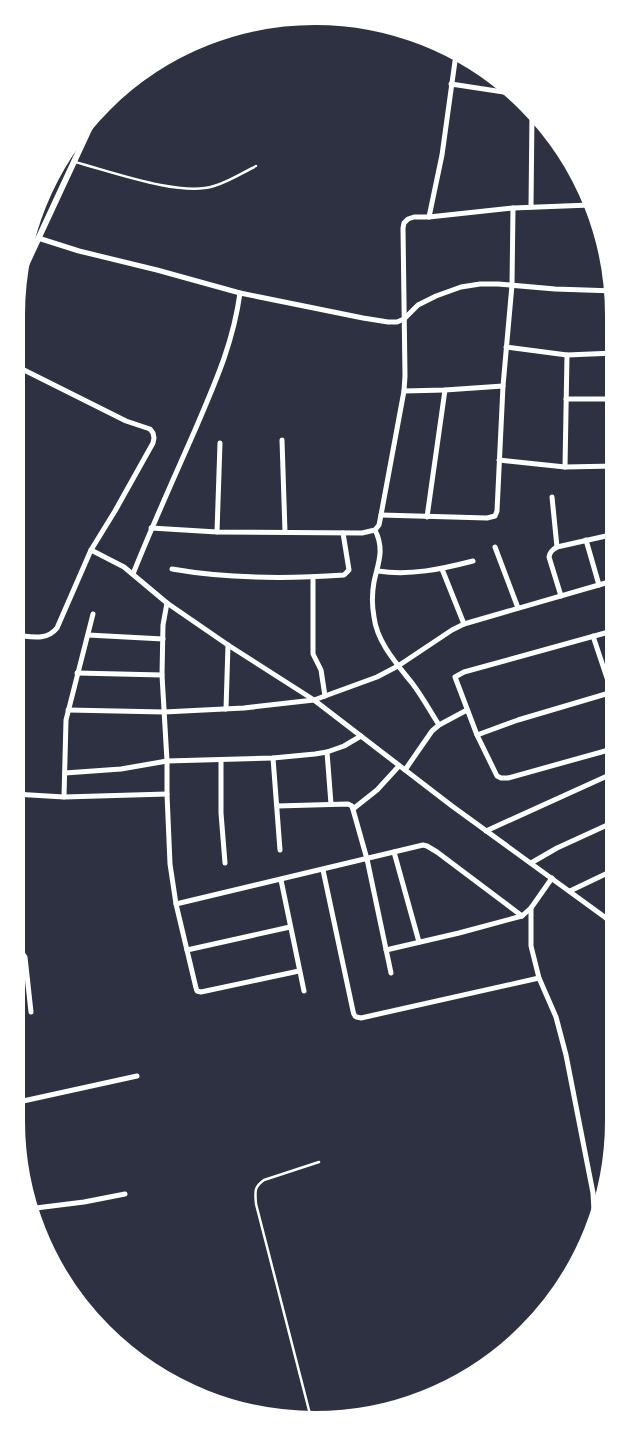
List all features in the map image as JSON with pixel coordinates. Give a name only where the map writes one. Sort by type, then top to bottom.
[{"type":"street","points":[[430,217],[442,155],[455,58]]},
{"type":"street","points":[[451,84],[506,92]]},
{"type":"street","points":[[531,207],[532,118]]},
{"type":"street","points":[[29,252],[38,238],[89,130]]},
{"type":"street","points":[[151,528],[217,532],[362,533],[375,530],[379,525],[404,391],[404,223],[414,217],[513,208],[587,205]]},
{"type":"street","points":[[381,515],[487,518],[495,516],[503,386],[512,285],[513,208]]},
{"type":"street","points":[[38,238],[79,251],[240,293],[388,322],[397,322],[404,319],[418,305],[436,296],[461,287],[480,284],[608,292]]},
{"type":"street","points":[[133,574],[151,528],[222,366],[237,317],[240,293]]},
{"type":"street","points":[[506,347],[567,355],[608,353]]},
{"type":"street","points":[[565,467],[567,355]]},
{"type":"street","points":[[22,369],[126,421],[150,429],[154,438],[115,511],[91,550],[57,628],[47,636],[22,636]]},
{"type":"street","points":[[404,391],[503,386]]},
{"type":"street","points":[[427,517],[444,390]]},
{"type":"street","points":[[566,399],[608,399]]},
{"type":"street","points":[[282,440],[285,532]]},
{"type":"street","points":[[217,532],[220,443]]},
{"type":"street","points":[[499,460],[565,467],[608,466]]},
{"type":"street","points":[[552,497],[557,547]]},
{"type":"street","points":[[375,530],[380,542],[380,557],[372,600],[377,631],[388,651],[412,683],[439,725]]},
{"type":"street","points":[[172,569],[228,576],[313,577],[344,575],[349,570],[343,532]]},
{"type":"street","points":[[561,596],[550,553],[557,547],[608,535]]},
{"type":"street","points":[[586,540],[599,585]]},
{"type":"street","points":[[495,546],[518,608]]},
{"type":"street","points":[[91,550],[124,567],[167,603],[314,700],[486,831],[606,918]]},
{"type":"street","points":[[378,571],[392,573],[442,569],[473,561]]},
{"type":"street","points":[[442,569],[464,624]]},
{"type":"street","points":[[313,577],[313,654],[321,670],[325,696]]},
{"type":"street","points":[[68,710],[164,712],[226,709],[314,700],[368,681],[398,666],[464,624],[608,582]]},
{"type":"street","points":[[167,603],[163,625],[162,675],[170,864],[176,904],[197,991],[201,992],[299,971]]},
{"type":"street","points":[[64,797],[66,720],[93,614]]},
{"type":"street","points":[[608,632],[458,674],[455,677],[467,710],[495,773],[501,778],[508,778],[608,750]]},
{"type":"street","points":[[88,635],[163,639]]},
{"type":"street","points":[[593,636],[608,676]]},
{"type":"street","points":[[226,709],[228,645]]},
{"type":"street","points":[[77,672],[162,675]]},
{"type":"street","points":[[478,735],[518,720],[608,694]]},
{"type":"street","points":[[406,770],[432,730],[467,710]]},
{"type":"street","points":[[64,773],[121,769],[167,761],[221,761],[327,752],[344,746],[361,736]]},
{"type":"street","points":[[327,752],[331,804]]},
{"type":"street","points":[[273,758],[280,850]]},
{"type":"street","points":[[221,761],[221,813],[225,863]]},
{"type":"street","points":[[353,809],[377,790],[399,766]]},
{"type":"street","points":[[486,831],[608,776]]},
{"type":"street","points":[[22,794],[64,797],[167,794]]},
{"type":"street","points":[[277,806],[331,804],[348,804],[352,806],[367,859],[390,973]]},
{"type":"street","points":[[530,863],[608,825]]},
{"type":"street","points":[[176,904],[418,846],[428,846],[522,916]]},
{"type":"street","points":[[394,852],[419,942]]},
{"type":"street","points":[[323,870],[353,1011],[356,1017],[361,1018],[539,978]]},
{"type":"street","points":[[570,891],[608,873]]},
{"type":"street","points":[[386,950],[522,916],[531,908],[552,878]]},
{"type":"street","points":[[281,880],[304,991]]},
{"type":"street","points":[[531,908],[531,946],[539,978],[556,1017],[566,1055],[593,1193],[594,1212]]},
{"type":"street","points":[[187,950],[290,927]]},
{"type":"street","points":[[22,953],[25,957],[31,1012]]},
{"type":"street","points":[[22,1101],[137,1076]]},
{"type":"street","points":[[36,1208],[84,1202],[125,1194]]},
{"type":"lane","points":[[74,161],[150,182],[176,188],[194,189],[214,187],[256,166]]},
{"type":"lane","points":[[310,1414],[256,1204],[255,1192],[258,1184],[264,1180],[319,1162]]}]
